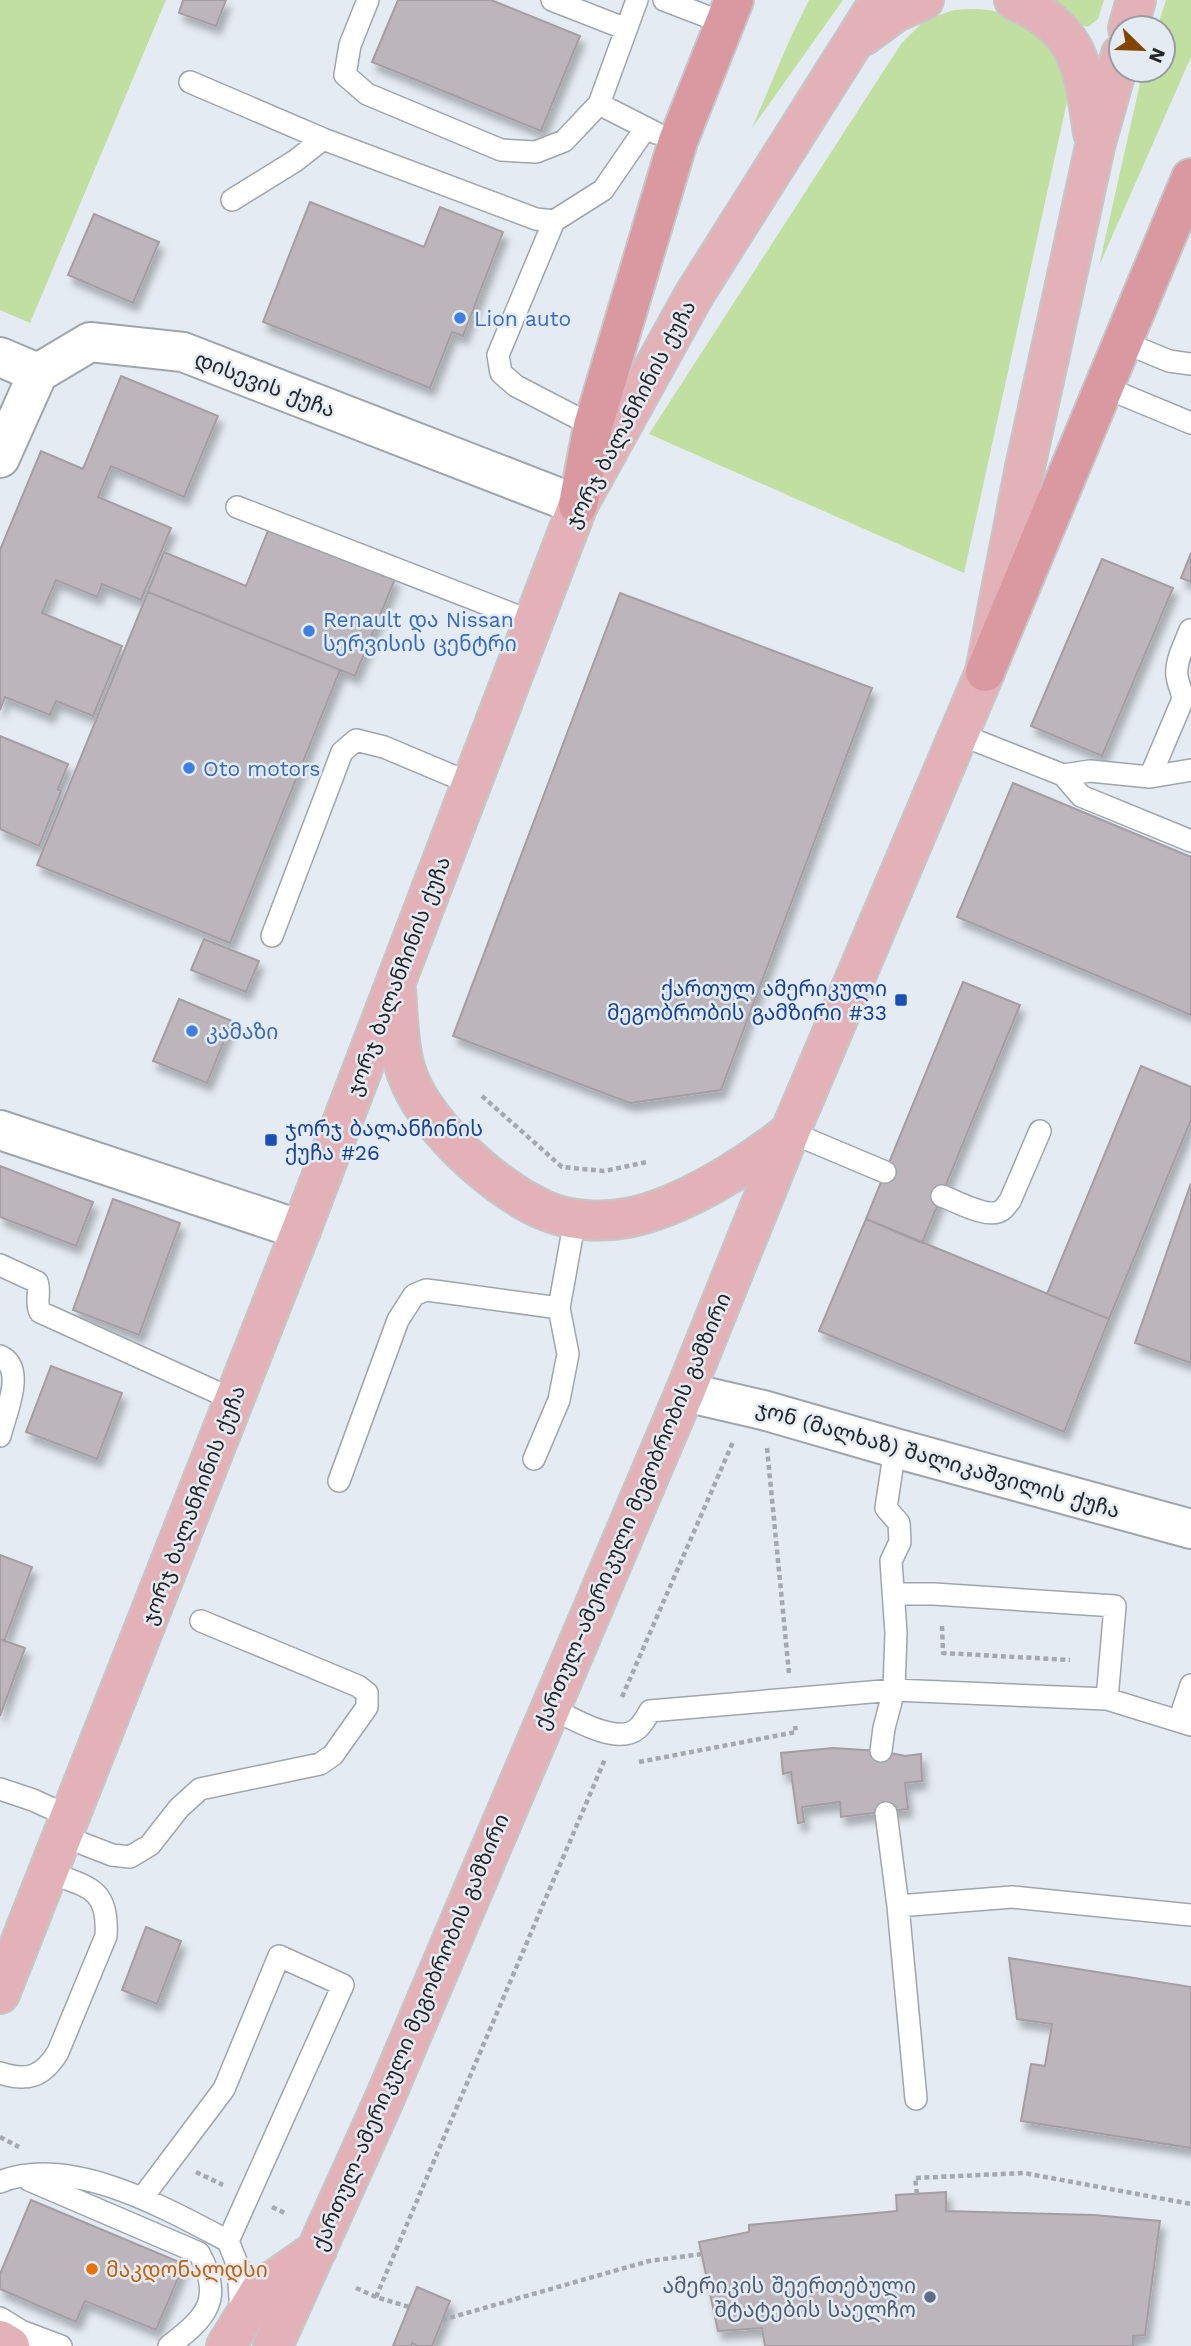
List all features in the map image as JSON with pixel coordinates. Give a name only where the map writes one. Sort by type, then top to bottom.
[{"type":"highway","points":[[578,505],[593,426],[662,135],[729,12]]},
{"type":"highway","points":[[985,672],[1189,186]]},
{"type":"main road","name":"ჯორჯ ბალანჩინის ქუჩა","points":[[0,1994],[301,1230],[578,505],[694,295],[880,0]]},
{"type":"main road","points":[[850,46],[896,12],[924,0]]},
{"type":"main road","points":[[1014,0],[1031,7],[1074,47],[1084,71],[1095,146]]},
{"type":"main road","points":[[985,672],[1025,467],[1095,146],[1113,84]]},
{"type":"main road","name":"ქართულ-ამერიკული მეგობრობის გამზირი","points":[[274,2346],[685,1392],[790,1132],[985,672]]},
{"type":"main road","points":[[395,984],[404,1065],[417,1095],[466,1156],[498,1182],[544,1210],[575,1219],[628,1218],[661,1207],[730,1175],[790,1132]]},
{"type":"main road","points":[[234,2334],[261,2288],[318,2248]]},
{"type":"main road","points":[[0,2340],[10,2346]]},
{"type":"street","name":"დისევის ქუჩა","points":[[38,373],[90,342],[183,352],[578,505]]},
{"type":"street","points":[[0,357],[38,373],[0,458]]},
{"type":"street","points":[[0,1130],[301,1230]]},
{"type":"street","name":"ჯონ (მალხაზ) შალიკაშვილის ქუჩა","points":[[685,1392],[756,1408],[1191,1529]]},
{"type":"lane","points":[[368,0],[350,46],[345,75],[367,94],[501,150],[536,152],[564,141],[599,104],[637,0]]},
{"type":"lane","points":[[552,0],[626,29]]},
{"type":"lane","points":[[664,0],[729,12]]},
{"type":"lane","points":[[190,82],[323,139],[536,219],[554,221]]},
{"type":"lane","points":[[593,426],[516,386],[501,373],[498,355],[554,221],[603,190],[662,135],[599,104]]},
{"type":"lane","points":[[232,200],[296,161],[323,139]]},
{"type":"lane","points":[[1123,342],[1169,361],[1191,364]]},
{"type":"lane","points":[[1104,387],[1191,422]]},
{"type":"lane","points":[[237,507],[533,622]]},
{"type":"lane","points":[[1150,777],[1183,699],[1177,679],[1177,666],[1190,630]]},
{"type":"lane","points":[[959,734],[1063,775],[1082,796],[1191,841]]},
{"type":"lane","points":[[272,936],[342,752],[356,740],[384,747],[472,784]]},
{"type":"lane","points":[[1063,775],[1090,771],[1150,777],[1191,770]]},
{"type":"lane","points":[[942,1196],[985,1213],[995,1214],[1002,1210],[1010,1201],[1040,1131]]},
{"type":"lane","points":[[790,1132],[885,1172]]},
{"type":"lane","points":[[534,1459],[559,1400],[568,1354],[559,1308],[575,1219]]},
{"type":"lane","points":[[0,1265],[37,1282],[37,1307],[40,1312],[234,1400]]},
{"type":"lane","points":[[339,1481],[398,1320],[414,1295],[426,1290],[559,1308]]},
{"type":"lane","points":[[0,1356],[7,1359],[13,1368],[13,1381],[0,1436]]},
{"type":"lane","points":[[881,1751],[894,1690],[896,1633],[891,1561],[900,1542],[899,1523],[887,1507],[895,1448]]},
{"type":"lane","points":[[894,1594],[934,1594],[1115,1606],[1107,1699]]},
{"type":"lane","points":[[0,1789],[111,1855],[130,1857],[150,1845],[179,1808],[200,1789],[320,1764],[333,1755],[367,1707],[367,1693],[358,1686],[201,1621]]},
{"type":"lane","points":[[549,1707],[617,1735],[637,1730],[650,1711],[894,1690],[1107,1699],[1185,1723],[1191,1685]]},
{"type":"lane","points":[[886,1813],[898,1906],[916,2099]]},
{"type":"lane","points":[[0,2073],[17,2078],[35,2075],[49,2067],[58,2052],[106,1936],[107,1918],[102,1900],[91,1888],[48,1872]]},
{"type":"lane","points":[[898,1906],[1012,1897],[1191,1915]]},
{"type":"lane","points":[[142,2198],[224,2090],[279,1956],[344,1985],[228,2241]]},
{"type":"lane","points":[[9,2178],[30,2173],[93,2180],[142,2198],[228,2241],[238,2266],[234,2334]]},
{"type":"lane","points":[[9,2178],[199,2252],[209,2272],[212,2293],[205,2315],[169,2346]]},
{"type":"lane","points":[[0,2318],[21,2331],[61,2346]]},
{"type":"path","points":[[482,1096],[562,1167],[604,1171],[647,1162]]},
{"type":"path","points":[[626,1765],[796,1732],[756,1408]]},
{"type":"path","points":[[376,2297],[604,1763],[607,1733],[756,1408]]},
{"type":"path","points":[[942,1626],[943,1653],[1070,1660]]},
{"type":"path","points":[[604,1763],[613,1767]]},
{"type":"path","points":[[917,2194],[915,2178],[1024,2173],[1191,2204]]},
{"type":"path","points":[[442,2320],[649,2262],[702,2254]]},
{"type":"path","points":[[356,2288],[376,2297],[410,2306]]},
{"type":"green space","points":[[0,0],[166,0],[30,323],[0,310]]},
{"type":"green space","points":[[809,0],[843,0],[752,128],[790,39]]},
{"type":"green space","points":[[1041,0],[1104,0],[1098,19],[1088,27],[1066,21]]},
{"type":"green space","points":[[1166,0],[1191,0],[1191,57],[1099,266],[1140,84],[1177,84],[1177,14],[1162,14]]},
{"type":"green space","points":[[954,10],[993,11],[1022,23],[1034,32],[1044,42],[1060,68],[1068,97],[964,573],[649,434],[901,44],[925,20]]},
{"type":"building","points":[[183,0],[226,0],[216,26],[179,13]]},
{"type":"building","points":[[398,0],[491,0],[580,36],[541,131],[372,62]]},
{"type":"building","points":[[310,202],[424,247],[440,207],[503,232],[463,336],[452,332],[430,388],[263,322]]},
{"type":"building","points":[[94,214],[159,242],[133,303],[68,275]]},
{"type":"building","points":[[121,376],[218,416],[184,497],[111,466],[98,497],[171,528],[141,600],[102,584],[97,597],[56,580],[42,613],[122,646],[93,716],[56,701],[50,715],[5,697],[0,710],[0,550],[41,451],[83,469]]},
{"type":"building","name":"Renault და Nissan სერვისის ცენტრი","points":[[269,528],[395,579],[355,676],[148,592],[164,552],[246,586]]},
{"type":"building","points":[[1191,553],[1191,582],[1181,578]]},
{"type":"building","points":[[1102,559],[1173,588],[1102,756],[1031,726]]},
{"type":"building","name":"Oto motors","points":[[148,592],[340,670],[230,943],[37,865]]},
{"type":"building","points":[[620,593],[872,688],[721,1090],[630,1103],[453,1036]]},
{"type":"building","points":[[0,736],[68,764],[58,789],[61,791],[39,846],[0,829]]},
{"type":"building","points":[[1013,783],[1191,857],[1191,1015],[957,917]]},
{"type":"building","points":[[204,939],[259,961],[246,992],[191,970]]},
{"type":"building","points":[[963,982],[1020,1005],[922,1243],[866,1219]]},
{"type":"building","points":[[179,999],[232,1021],[207,1083],[153,1061]]},
{"type":"building","points":[[1141,1066],[1191,1087],[1191,1120],[1109,1319],[1047,1294]]},
{"type":"building","points":[[0,1166],[93,1202],[76,1246],[0,1217]]},
{"type":"building","points":[[1191,1183],[1191,1363],[1135,1343]]},
{"type":"building","points":[[113,1199],[180,1223],[139,1335],[73,1310]]},
{"type":"building","points":[[866,1219],[1109,1319],[1064,1432],[819,1331]]},
{"type":"building","points":[[51,1366],[122,1393],[97,1459],[26,1432]]},
{"type":"building","points":[[0,1555],[32,1567],[4,1641],[0,1639]]},
{"type":"building","points":[[0,1639],[25,1648],[0,1716]]},
{"type":"building","points":[[833,1748],[881,1751],[905,1756],[921,1754],[922,1781],[905,1783],[908,1809],[841,1817],[840,1802],[802,1807],[804,1822],[798,1823],[791,1772],[783,1774],[781,1753]]},
{"type":"building","points":[[146,1927],[181,1941],[157,2004],[122,1990]]},
{"type":"building","points":[[1009,1958],[1191,1987],[1191,2148],[1021,2121],[1031,2064],[1045,2066],[1052,2024],[1017,2019]]},
{"type":"building","name":"ამერიკის შეერთებული შტატების საელჩო","points":[[946,2192],[946,2211],[1094,2215],[1160,2221],[1145,2335],[1133,2336],[1133,2346],[765,2346],[762,2328],[718,2331],[699,2242],[749,2232],[749,2225],[897,2211],[896,2195]]},
{"type":"building","name":"მაკდონალდსი","points":[[31,2200],[184,2264],[156,2330],[85,2301],[76,2322],[0,2289],[0,2274]]},
{"type":"building","points":[[417,2287],[450,2301],[432,2346],[412,2343],[411,2346],[393,2346]]},
{"type":"place","name":"Lion auto","points":[[460,318]]},
{"type":"place","name":"Renault და Nissan სერვისის ცენტრი","points":[[309,631]]},
{"type":"place","name":"Oto motors","points":[[189,768]]},
{"type":"place","name":"ქართულ ამერიკული მეგობრობის გამზირი #33","points":[[901,1000]]},
{"type":"place","name":"კამაზი","points":[[192,1031]]},
{"type":"place","name":"ჯორჯ ბალანჩინის ქუჩა #26","points":[[271,1140]]},
{"type":"place","name":"მაკდონალდსი","points":[[92,2269]]},
{"type":"place","name":"ამერიკის შეერთებული შტატების საელჩო","points":[[930,2297]]}]
